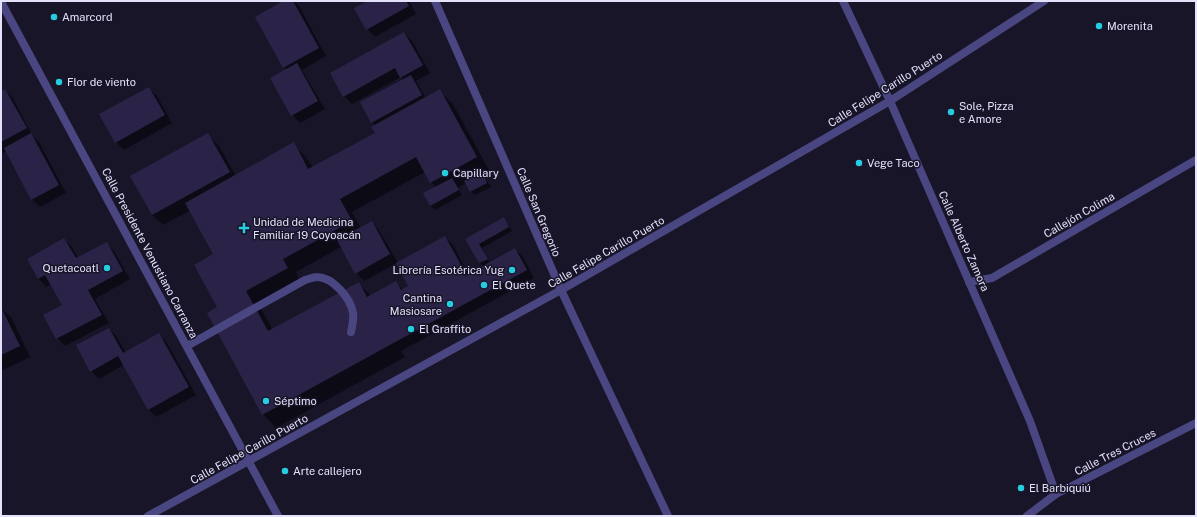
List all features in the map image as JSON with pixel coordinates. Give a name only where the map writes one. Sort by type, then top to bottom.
[{"type":"street","points":[[2,3],[11,1]]},
{"type":"street","name":"Calle San Gregorio","points":[[435,1],[561,290],[668,516]]},
{"type":"street","name":"Calle Alberto Zamora","points":[[843,1],[890,101],[1030,420],[1056,494]]},
{"type":"street","name":"Calle Felipe Carillo Puerto","points":[[148,516],[561,290],[890,101],[1044,1]]},
{"type":"street","name":"Calle Presidente Venustiano Carranza","points":[[2,3],[278,516]]},
{"type":"street","name":"Callejón Colima","points":[[969,282],[992,278],[1196,160]]},
{"type":"street","points":[[187,346],[305,280],[318,277],[338,287],[348,299],[354,314],[351,332]]},
{"type":"street","name":"Calle Tres Cruces","points":[[1026,516],[1036,513],[1056,494],[1196,423]]},
{"type":"building","points":[[283,1],[293,1],[319,48],[283,68],[255,17]]},
{"type":"building","points":[[368,1],[406,1],[409,6],[366,30],[354,8]]},
{"type":"building","points":[[404,32],[423,65],[400,78],[395,68],[343,97],[330,73]]},
{"type":"building","points":[[297,63],[318,101],[291,116],[270,78]]},
{"type":"building","points":[[411,75],[422,95],[371,123],[360,102]]},
{"type":"building","points":[[149,87],[165,115],[115,143],[99,114]]},
{"type":"building","points":[[5,89],[27,128],[1,142],[1,91]]},
{"type":"building","points":[[440,89],[477,157],[430,183],[416,157],[340,199],[352,221],[283,259],[288,268],[246,291],[268,331],[359,282],[367,297],[396,281],[401,290],[408,286],[396,263],[445,236],[461,265],[459,266],[465,276],[515,248],[527,270],[262,415],[207,313],[217,307],[194,265],[213,254],[185,203],[294,142],[308,169],[375,133],[371,127]]},
{"type":"building","points":[[31,133],[59,185],[31,200],[4,148]]},
{"type":"building","points":[[208,133],[230,172],[152,215],[130,176]]},
{"type":"building","points":[[482,171],[487,183],[470,192],[464,181]]},
{"type":"building","points":[[452,178],[459,190],[430,206],[423,193]]},
{"type":"building","points":[[504,217],[509,227],[479,244],[488,259],[479,263],[465,239]]},
{"type":"building","points":[[372,221],[390,254],[355,274],[337,240]]},
{"type":"building","points":[[64,238],[76,258],[107,242],[123,271],[88,290],[102,315],[56,339],[43,315],[62,305],[45,275],[38,279],[27,259]]},
{"type":"building","points":[[1,307],[20,346],[1,355]]},
{"type":"building","points":[[109,328],[123,353],[159,333],[189,387],[148,410],[118,356],[90,372],[76,345]]},
{"type":"place","name":"Amarcord","points":[[54,17]]},
{"type":"place","name":"Morenita","points":[[1099,26]]},
{"type":"place","name":"Flor de viento","points":[[59,82]]},
{"type":"place","name":"Sole, Pizza e Amore","points":[[951,112]]},
{"type":"place","name":"Vege Taco","points":[[859,163]]},
{"type":"place","name":"Capillary","points":[[445,173]]},
{"type":"place","name":"Unidad de Medicina Familiar 19 Coyoacán","points":[[244,228]]},
{"type":"place","name":"Quetacoatl","points":[[107,268]]},
{"type":"place","name":"Librería Esotérica Yug","points":[[512,270]]},
{"type":"place","name":"El Quete","points":[[484,285]]},
{"type":"place","name":"Cantina Masiosare","points":[[450,304]]},
{"type":"place","name":"El Graffito","points":[[411,329]]},
{"type":"place","name":"Séptimo","points":[[266,401]]},
{"type":"place","name":"Arte callejero","points":[[285,471]]},
{"type":"place","name":"El Barbiquiú","points":[[1021,488]]}]
